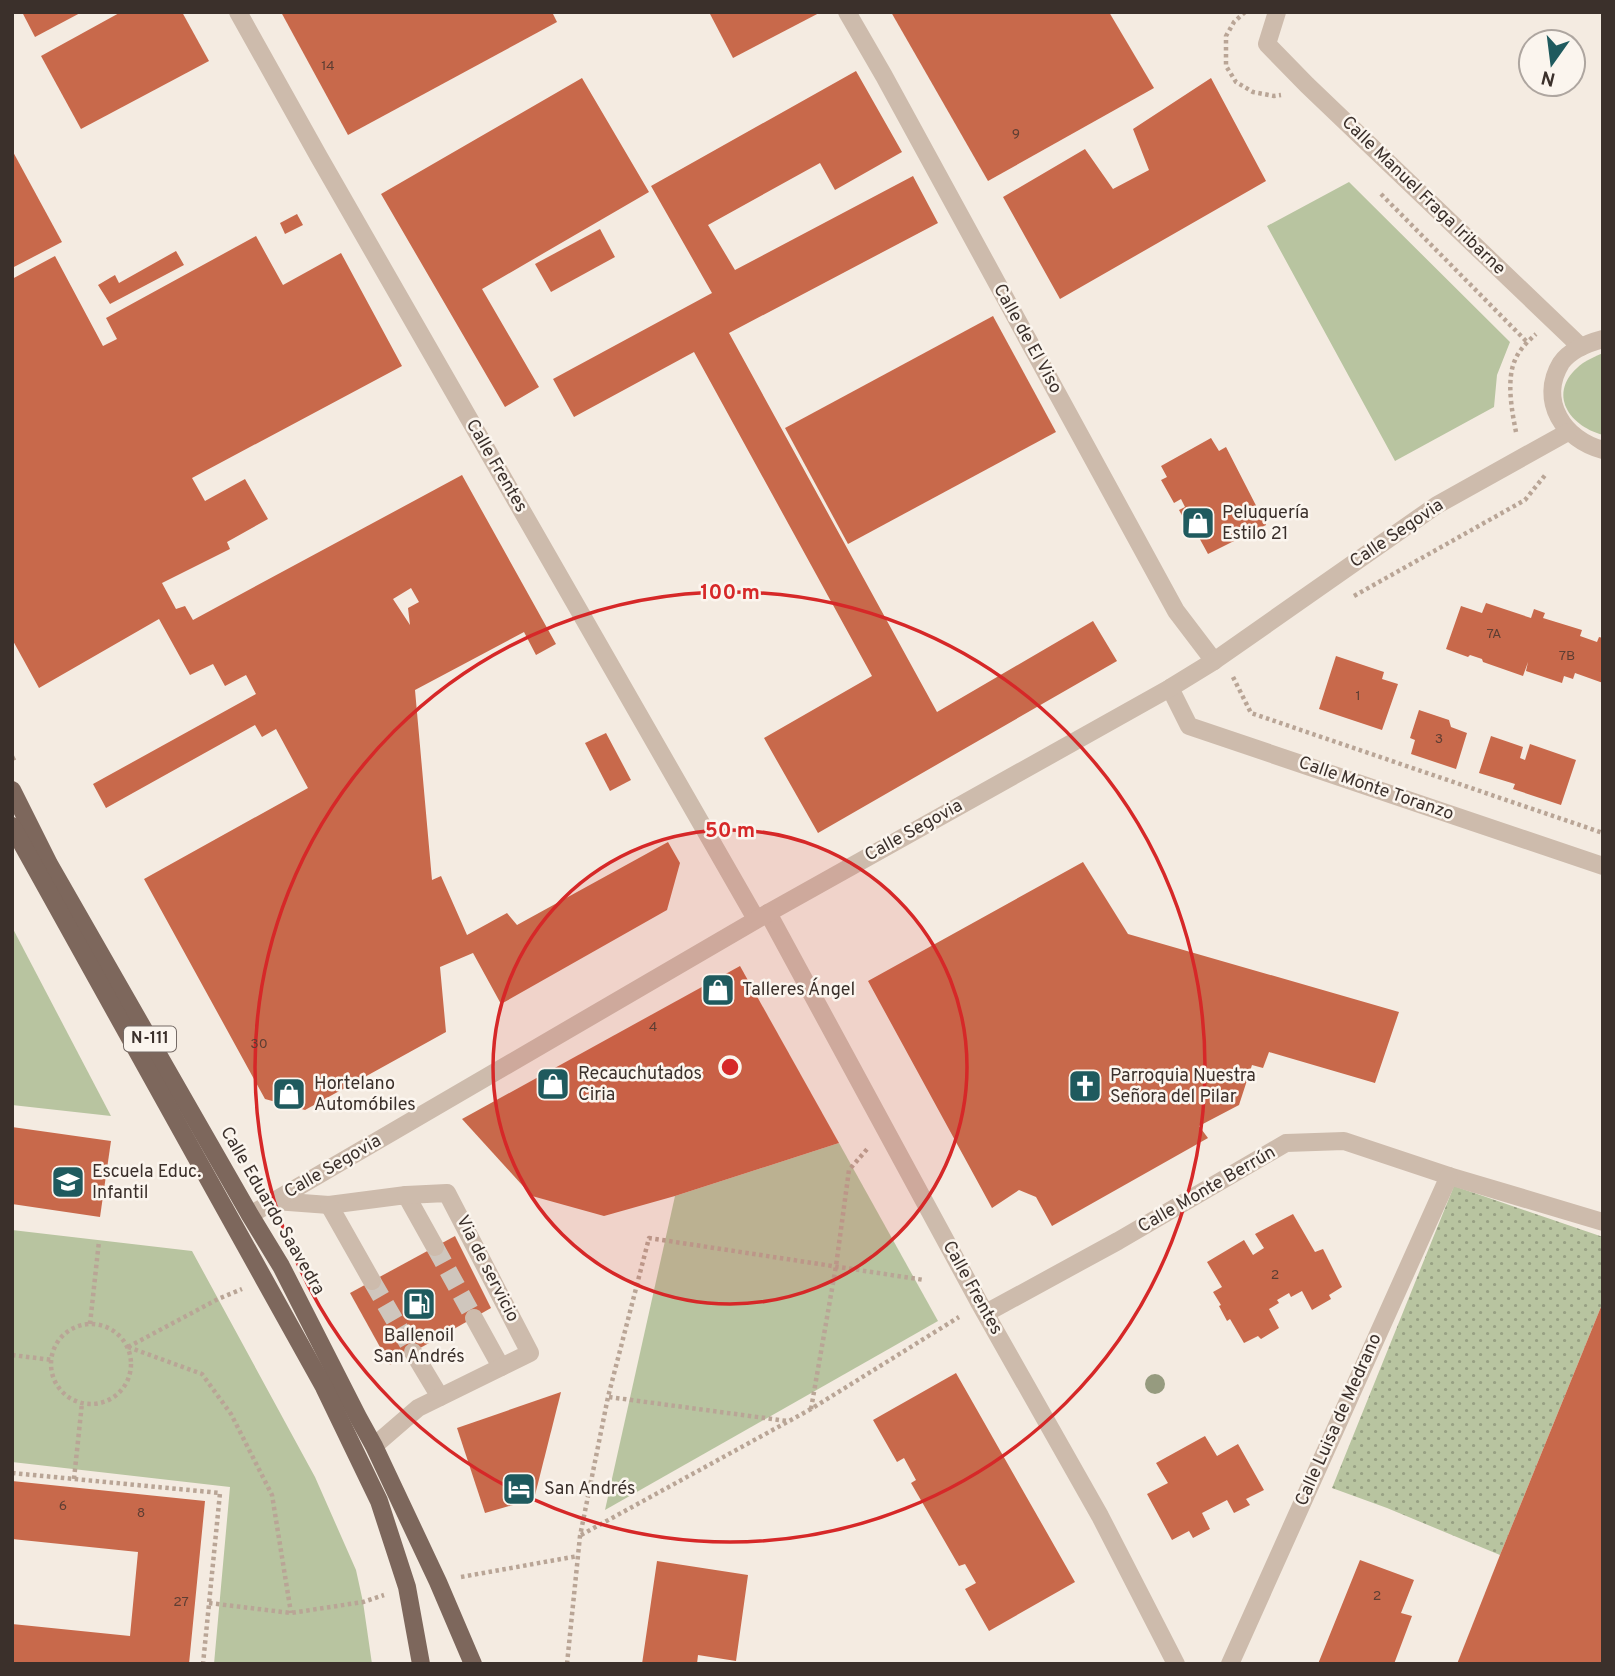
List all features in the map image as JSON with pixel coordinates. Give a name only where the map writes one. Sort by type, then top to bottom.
[{"type":"main road","name":"Calle Eduardo Saavedra","points":[[12,790],[49,864],[250,1215],[282,1266],[374,1446],[473,1664]]},
{"type":"main road","points":[[12,826],[324,1387],[379,1501],[407,1587],[421,1664]]},
{"type":"street","name":"Calle Frentes","points":[[238,12],[319,158],[885,1129],[1100,1516],[1176,1664]]},
{"type":"street","name":"Calle de El Viso","points":[[847,12],[1176,611],[1221,664]]},
{"type":"street","name":"Calle Manuel Fraga Iribarne","points":[[1277,12],[1267,44],[1581,347]]},
{"type":"street","points":[[1603,339],[1581,347],[1562,361],[1552,385],[1554,410],[1568,432],[1592,448],[1603,450]]},
{"type":"street","name":"Calle Segovia","points":[[250,1215],[762,916],[1170,688],[1221,664],[1437,505],[1568,432]]},
{"type":"street","name":"Calle Monte Toranzo","points":[[1170,688],[1189,726],[1603,866]]},
{"type":"street","name":"Calle Monte Berrún","points":[[983,1309],[1118,1241],[1286,1143],[1345,1141],[1449,1177],[1603,1222]]},
{"type":"street","name":"Calle Luisa de Medrano","points":[[1230,1664],[1449,1177]]},
{"type":"street","name":"Via de servicio","points":[[275,1201],[329,1205],[406,1195],[447,1193],[530,1353],[418,1408],[374,1446]]},
{"type":"street","name":"Via de servicio","points":[[406,1195],[435,1247]]},
{"type":"street","points":[[329,1205],[372,1281]]},
{"type":"street","name":"Via de servicio","points":[[474,1318],[501,1367]]},
{"type":"street","points":[[413,1352],[440,1397]]},
{"type":"path","points":[[1245,12],[1234,22],[1226,36],[1226,66],[1236,82],[1252,92],[1283,95]]},
{"type":"path","points":[[1381,194],[1527,342]]},
{"type":"path","points":[[1347,600],[1525,499],[1546,474]]},
{"type":"path","points":[[1221,664],[1251,713],[1603,833]]},
{"type":"path","points":[[12,759],[18,756]]},
{"type":"path","points":[[811,1409],[836,1266],[849,1170],[885,1129]]},
{"type":"path","points":[[567,1664],[580,1536],[608,1397],[649,1237],[924,1280]]},
{"type":"path","points":[[90,1324],[99,1241]]},
{"type":"path","points":[[128,1347],[241,1289]]},
{"type":"path","points":[[580,1536],[788,1422],[983,1309]]},
{"type":"path","points":[[90,1324],[102,1325],[113,1330],[128,1347],[131,1372],[118,1394],[107,1400],[95,1404],[82,1403],[63,1391],[56,1382],[52,1372],[54,1349],[68,1331],[90,1324]]},
{"type":"path","points":[[128,1347],[202,1374],[230,1414],[272,1495],[291,1613]]},
{"type":"path","points":[[12,1354],[52,1360]]},
{"type":"path","points":[[608,1397],[788,1422]]},
{"type":"path","points":[[74,1479],[82,1403]]},
{"type":"path","points":[[12,1473],[220,1493],[203,1664]]},
{"type":"path","points":[[438,1582],[578,1556]]},
{"type":"path","points":[[209,1603],[291,1613],[363,1602],[407,1587]]},
{"type":"green space","points":[[1349,182],[1510,342],[1497,375],[1494,407],[1395,461],[1267,226]]},
{"type":"green space","points":[[1603,353],[1603,435],[1590,430],[1571,415],[1563,395],[1565,384],[1572,373],[1583,363]]},
{"type":"green space","points":[[12,927],[111,1116],[12,1105]]},
{"type":"green space","points":[[839,1143],[938,1321],[605,1510],[675,1196]]},
{"type":"green space","points":[[1454,1186],[1603,1237],[1603,1302],[1500,1555],[1332,1488]]},
{"type":"green space","points":[[12,1230],[192,1251],[315,1477],[356,1570],[372,1664],[214,1664],[230,1487],[12,1462]]},
{"type":"building","points":[[22,12],[82,12],[35,37]]},
{"type":"building","points":[[121,12],[182,12],[209,61],[81,129],[41,56]]},
{"type":"building","points":[[281,12],[552,12],[557,22],[348,135]]},
{"type":"building","points":[[709,12],[821,12],[733,58]]},
{"type":"building","points":[[891,12],[1109,12],[1154,88],[988,181]]},
{"type":"building","points":[[856,71],[902,152],[835,190],[820,163],[708,225],[735,270],[913,176],[938,223],[729,333],[937,712],[1093,621],[1117,661],[818,833],[764,738],[872,676],[694,352],[574,417],[553,379],[712,293],[651,186]]},
{"type":"building","points":[[582,78],[649,192],[482,289],[539,387],[505,407],[381,194]]},
{"type":"building","points":[[1211,78],[1266,181],[1060,299],[1003,197],[1085,149],[1113,189],[1149,170],[1133,129]]},
{"type":"building","points":[[12,150],[62,242],[12,268]]},
{"type":"building","points":[[297,214],[303,225],[285,234],[280,223]]},
{"type":"building","points":[[600,229],[615,257],[551,292],[535,264]]},
{"type":"building","points":[[256,236],[283,285],[341,253],[402,366],[192,478],[205,501],[245,479],[268,519],[227,542],[230,549],[162,583],[176,609],[185,606],[193,620],[462,475],[556,644],[536,655],[524,632],[415,690],[432,880],[441,876],[467,935],[507,913],[517,925],[668,842],[680,863],[667,910],[501,1004],[473,953],[440,967],[446,1032],[305,1110],[265,1099],[144,879],[308,788],[276,729],[262,737],[255,725],[106,808],[93,784],[256,694],[246,675],[225,686],[213,664],[190,675],[159,619],[39,688],[12,639],[12,279],[55,256],[103,346],[117,339],[106,318]],"holes":[[[411,588],[419,602],[408,608],[410,625],[393,599]]]},
{"type":"building","points":[[176,251],[184,265],[110,304],[98,285],[115,275],[119,283]]},
{"type":"building","points":[[993,316],[1056,432],[848,544],[785,428]]},
{"type":"building","points":[[1211,438],[1219,451],[1226,447],[1266,525],[1208,554],[1196,532],[1192,534],[1179,510],[1185,507],[1181,499],[1174,503],[1161,480],[1167,477],[1161,466]]},
{"type":"building","points":[[1486,603],[1531,618],[1534,609],[1545,613],[1543,618],[1582,630],[1580,636],[1597,642],[1599,637],[1603,638],[1603,683],[1575,673],[1573,679],[1564,676],[1562,683],[1526,671],[1528,662],[1523,676],[1483,662],[1482,659],[1446,649],[1461,606],[1482,613]]},
{"type":"building","points":[[1336,656],[1384,672],[1382,679],[1398,684],[1382,730],[1319,709]]},
{"type":"building","points":[[1419,710],[1449,720],[1451,727],[1467,733],[1456,769],[1411,754],[1415,740],[1410,738]]},
{"type":"building","points":[[606,733],[631,780],[610,791],[585,743]]},
{"type":"building","points":[[1491,736],[1523,747],[1520,758],[1525,760],[1530,744],[1576,760],[1561,805],[1513,789],[1515,784],[1479,773]]},
{"type":"building","points":[[1083,862],[1128,934],[1399,1012],[1375,1083],[1269,1052],[1263,1068],[1252,1065],[1239,1105],[1199,1126],[1208,1138],[1052,1226],[1036,1197],[1019,1190],[992,1208],[868,981]]},
{"type":"building","points":[[740,966],[839,1143],[604,1216],[532,1196],[462,1119]]},
{"type":"building","points":[[12,1127],[111,1141],[100,1217],[12,1204]]},
{"type":"building","points":[[1293,1214],[1315,1252],[1323,1249],[1342,1287],[1329,1295],[1331,1299],[1312,1310],[1302,1291],[1291,1297],[1289,1293],[1269,1309],[1279,1328],[1261,1339],[1258,1336],[1244,1343],[1219,1306],[1221,1305],[1213,1292],[1222,1287],[1207,1262],[1244,1240],[1253,1255],[1264,1248],[1255,1234]]},
{"type":"building","points":[[455,1236],[491,1308],[390,1365],[350,1293]]},
{"type":"building","points":[[1603,1302],[1603,1664],[1457,1664],[1500,1555]]},
{"type":"building","points":[[956,1373],[1075,1582],[989,1631],[965,1589],[976,1583],[965,1564],[959,1566],[911,1483],[916,1480],[904,1458],[897,1462],[873,1420]]},
{"type":"building","points":[[561,1392],[534,1499],[485,1513],[457,1428]]},
{"type":"building","points":[[1205,1436],[1217,1456],[1238,1444],[1264,1490],[1246,1499],[1250,1505],[1234,1513],[1227,1500],[1202,1513],[1210,1529],[1193,1538],[1189,1531],[1172,1540],[1147,1494],[1168,1483],[1156,1463]]},
{"type":"building","points":[[12,1481],[205,1501],[189,1664],[12,1664],[12,1624],[130,1636],[138,1552],[12,1539]]},
{"type":"building","points":[[1360,1560],[1414,1580],[1401,1613],[1412,1616],[1394,1664],[1318,1664]]},
{"type":"building","points":[[657,1561],[748,1575],[736,1661],[698,1655],[697,1664],[642,1664]]},
{"type":"tunnel","points":[[435,1247],[474,1318]]},
{"type":"tunnel","points":[[372,1281],[413,1352]]},
{"type":"place","name":"Peluquería Estilo 21","points":[[1198,523]]},
{"type":"place","name":"Talleres Ángel","points":[[718,990]]},
{"type":"place","name":"Recauchutados Ciria","points":[[553,1084]]},
{"type":"place","name":"Parroquia Nuestra Señora del Pilar","points":[[1085,1086]]},
{"type":"place","name":"Hortelano Automóbiles","points":[[289,1094]]},
{"type":"place","name":"Escuela Educ. Infantil","points":[[68,1182]]},
{"type":"place","name":"Ballenoil San Andrés","points":[[419,1304]]},
{"type":"place","name":"San Andrés","points":[[519,1489]]}]
